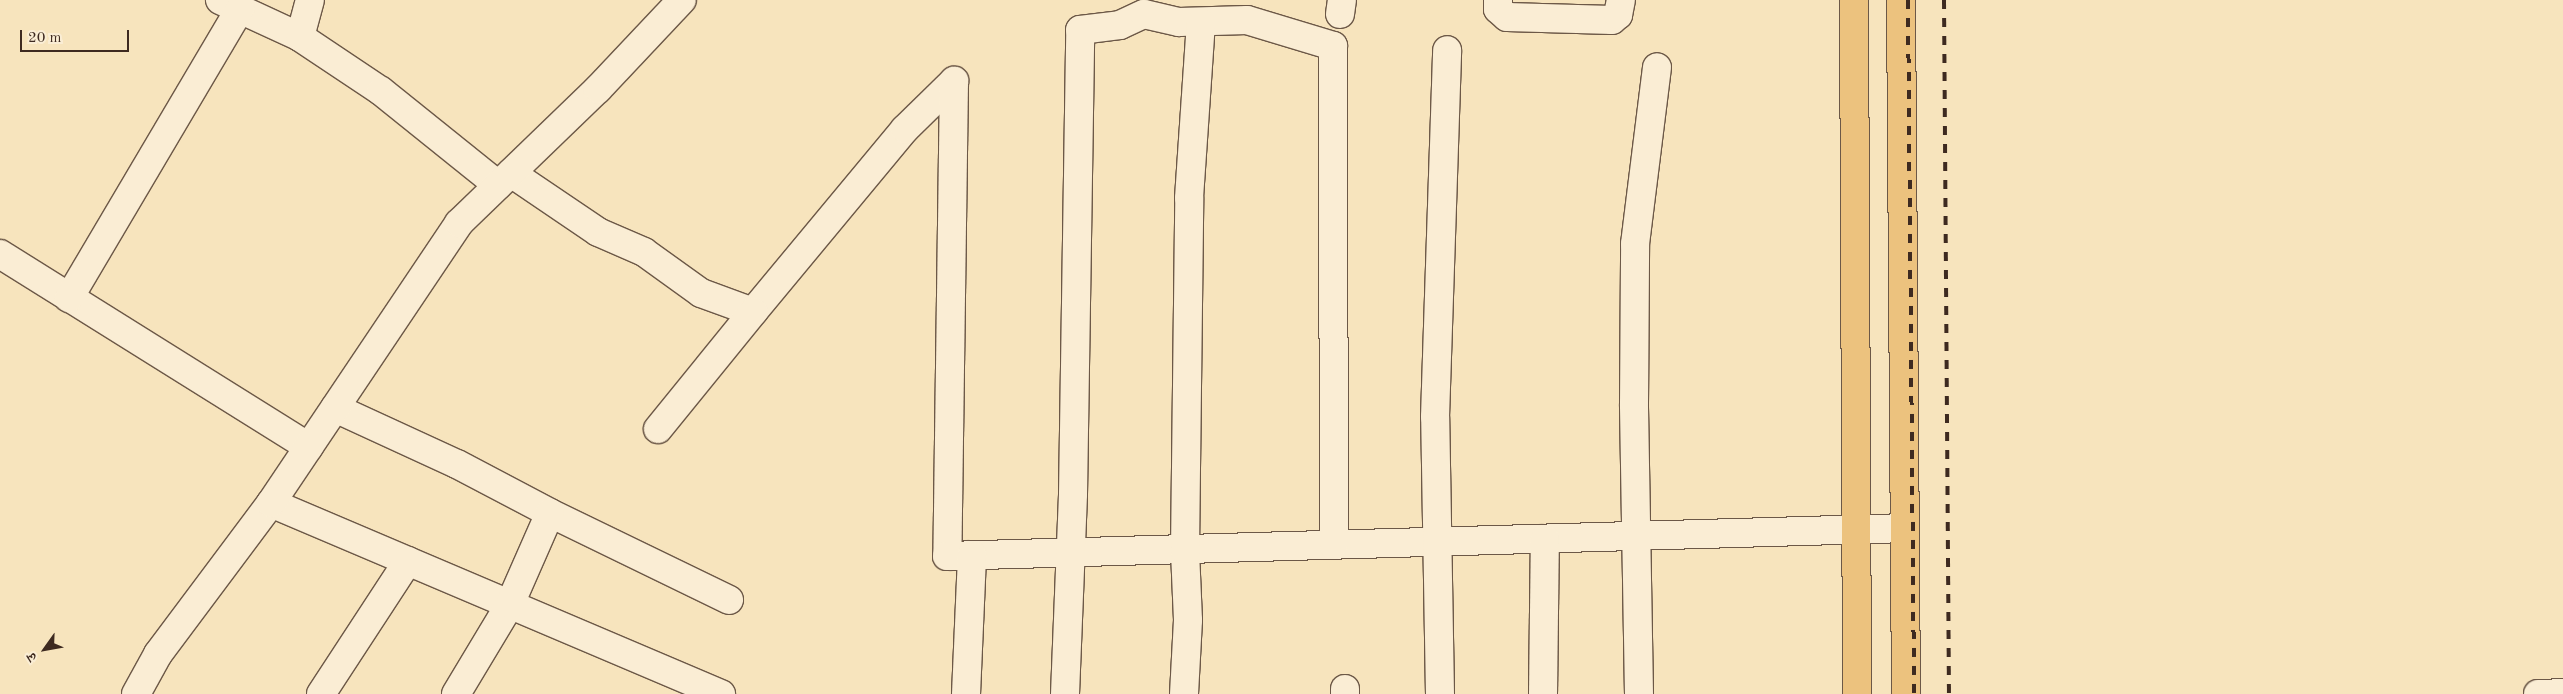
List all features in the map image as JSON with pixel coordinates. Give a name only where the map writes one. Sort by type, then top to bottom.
[{"type":"main road","points":[[1854,0],[1857,694]]},
{"type":"main road","points":[[1901,0],[1906,694]]},
{"type":"street","points":[[300,37],[310,0]]},
{"type":"street","points":[[136,694],[158,654],[271,503],[459,223],[598,90],[682,0]]},
{"type":"street","points":[[1498,0],[1498,9],[1507,17],[1612,20],[1618,15],[1621,0]]},
{"type":"street","points":[[68,298],[230,5],[300,37],[505,179],[598,232],[644,252],[701,293],[753,312]]},
{"type":"street","points":[[1065,694],[1069,657],[1078,258],[1080,30],[1120,25],[1144,14],[1179,22],[1247,20],[1333,46],[1334,545]]},
{"type":"street","points":[[1184,694],[1188,620],[1186,550],[1189,198],[1201,22]]},
{"type":"street","points":[[1440,694],[1435,417],[1447,50]]},
{"type":"street","points":[[1639,694],[1636,537],[1635,244],[1658,67]]},
{"type":"street","points":[[658,429],[905,129],[954,81],[947,556],[1856,531],[1905,528]]},
{"type":"street","points":[[0,254],[309,447]]},
{"type":"street","points":[[335,408],[457,464],[550,513],[729,600]]},
{"type":"street","points":[[271,503],[721,694]]},
{"type":"street","points":[[456,694],[510,604],[550,513]]},
{"type":"street","points":[[1543,694],[1545,539]]},
{"type":"street","points":[[966,694],[972,555]]},
{"type":"street","points":[[321,694],[408,561]]},
{"type":"street","points":[[2538,694],[2563,693]]},
{"type":"railway","points":[[1908,0],[1914,694]]},
{"type":"railway","points":[[1944,0],[1949,694]]}]
